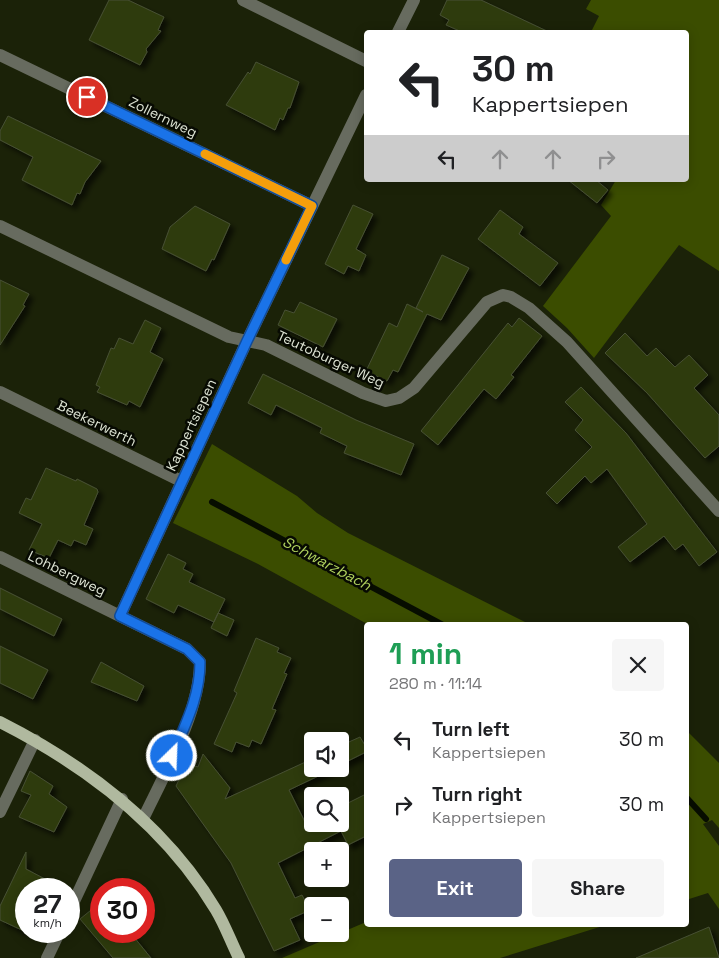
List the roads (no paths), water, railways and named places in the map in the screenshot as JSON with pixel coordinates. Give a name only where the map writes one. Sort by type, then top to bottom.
[{"type":"main road","points":[[0,722],[35,740],[122,799],[143,818],[182,860],[216,910],[239,958]]},
{"type":"street","points":[[243,0],[364,60]]},
{"type":"street","points":[[399,30],[414,0]]},
{"type":"street","name":"Zollernweg","points":[[0,55],[312,206]]},
{"type":"street","name":"Kappertsiepen","points":[[120,616],[181,481],[364,98]]},
{"type":"street","name":"Teutoburger Weg","points":[[0,226],[229,337],[266,345],[363,392],[386,401],[399,398],[414,388],[487,302],[503,295],[511,297],[529,308],[566,342],[719,511]]},
{"type":"street","name":"Beekerwerth","points":[[0,392],[181,481]]},
{"type":"street","name":"Lohbergweg","points":[[0,557],[120,616]]},
{"type":"street","points":[[120,616],[187,649],[200,662],[200,681],[194,706],[143,818]]},
{"type":"street","points":[[0,812],[35,740]]},
{"type":"street","points":[[80,889],[122,799]]},
{"type":"street","points":[[47,958],[54,943]]},
{"type":"waterway","name":"Schwarzbach","points":[[212,502],[437,622]]},
{"type":"waterway","name":"Schwarzbach","points":[[689,800],[706,819]]}]
